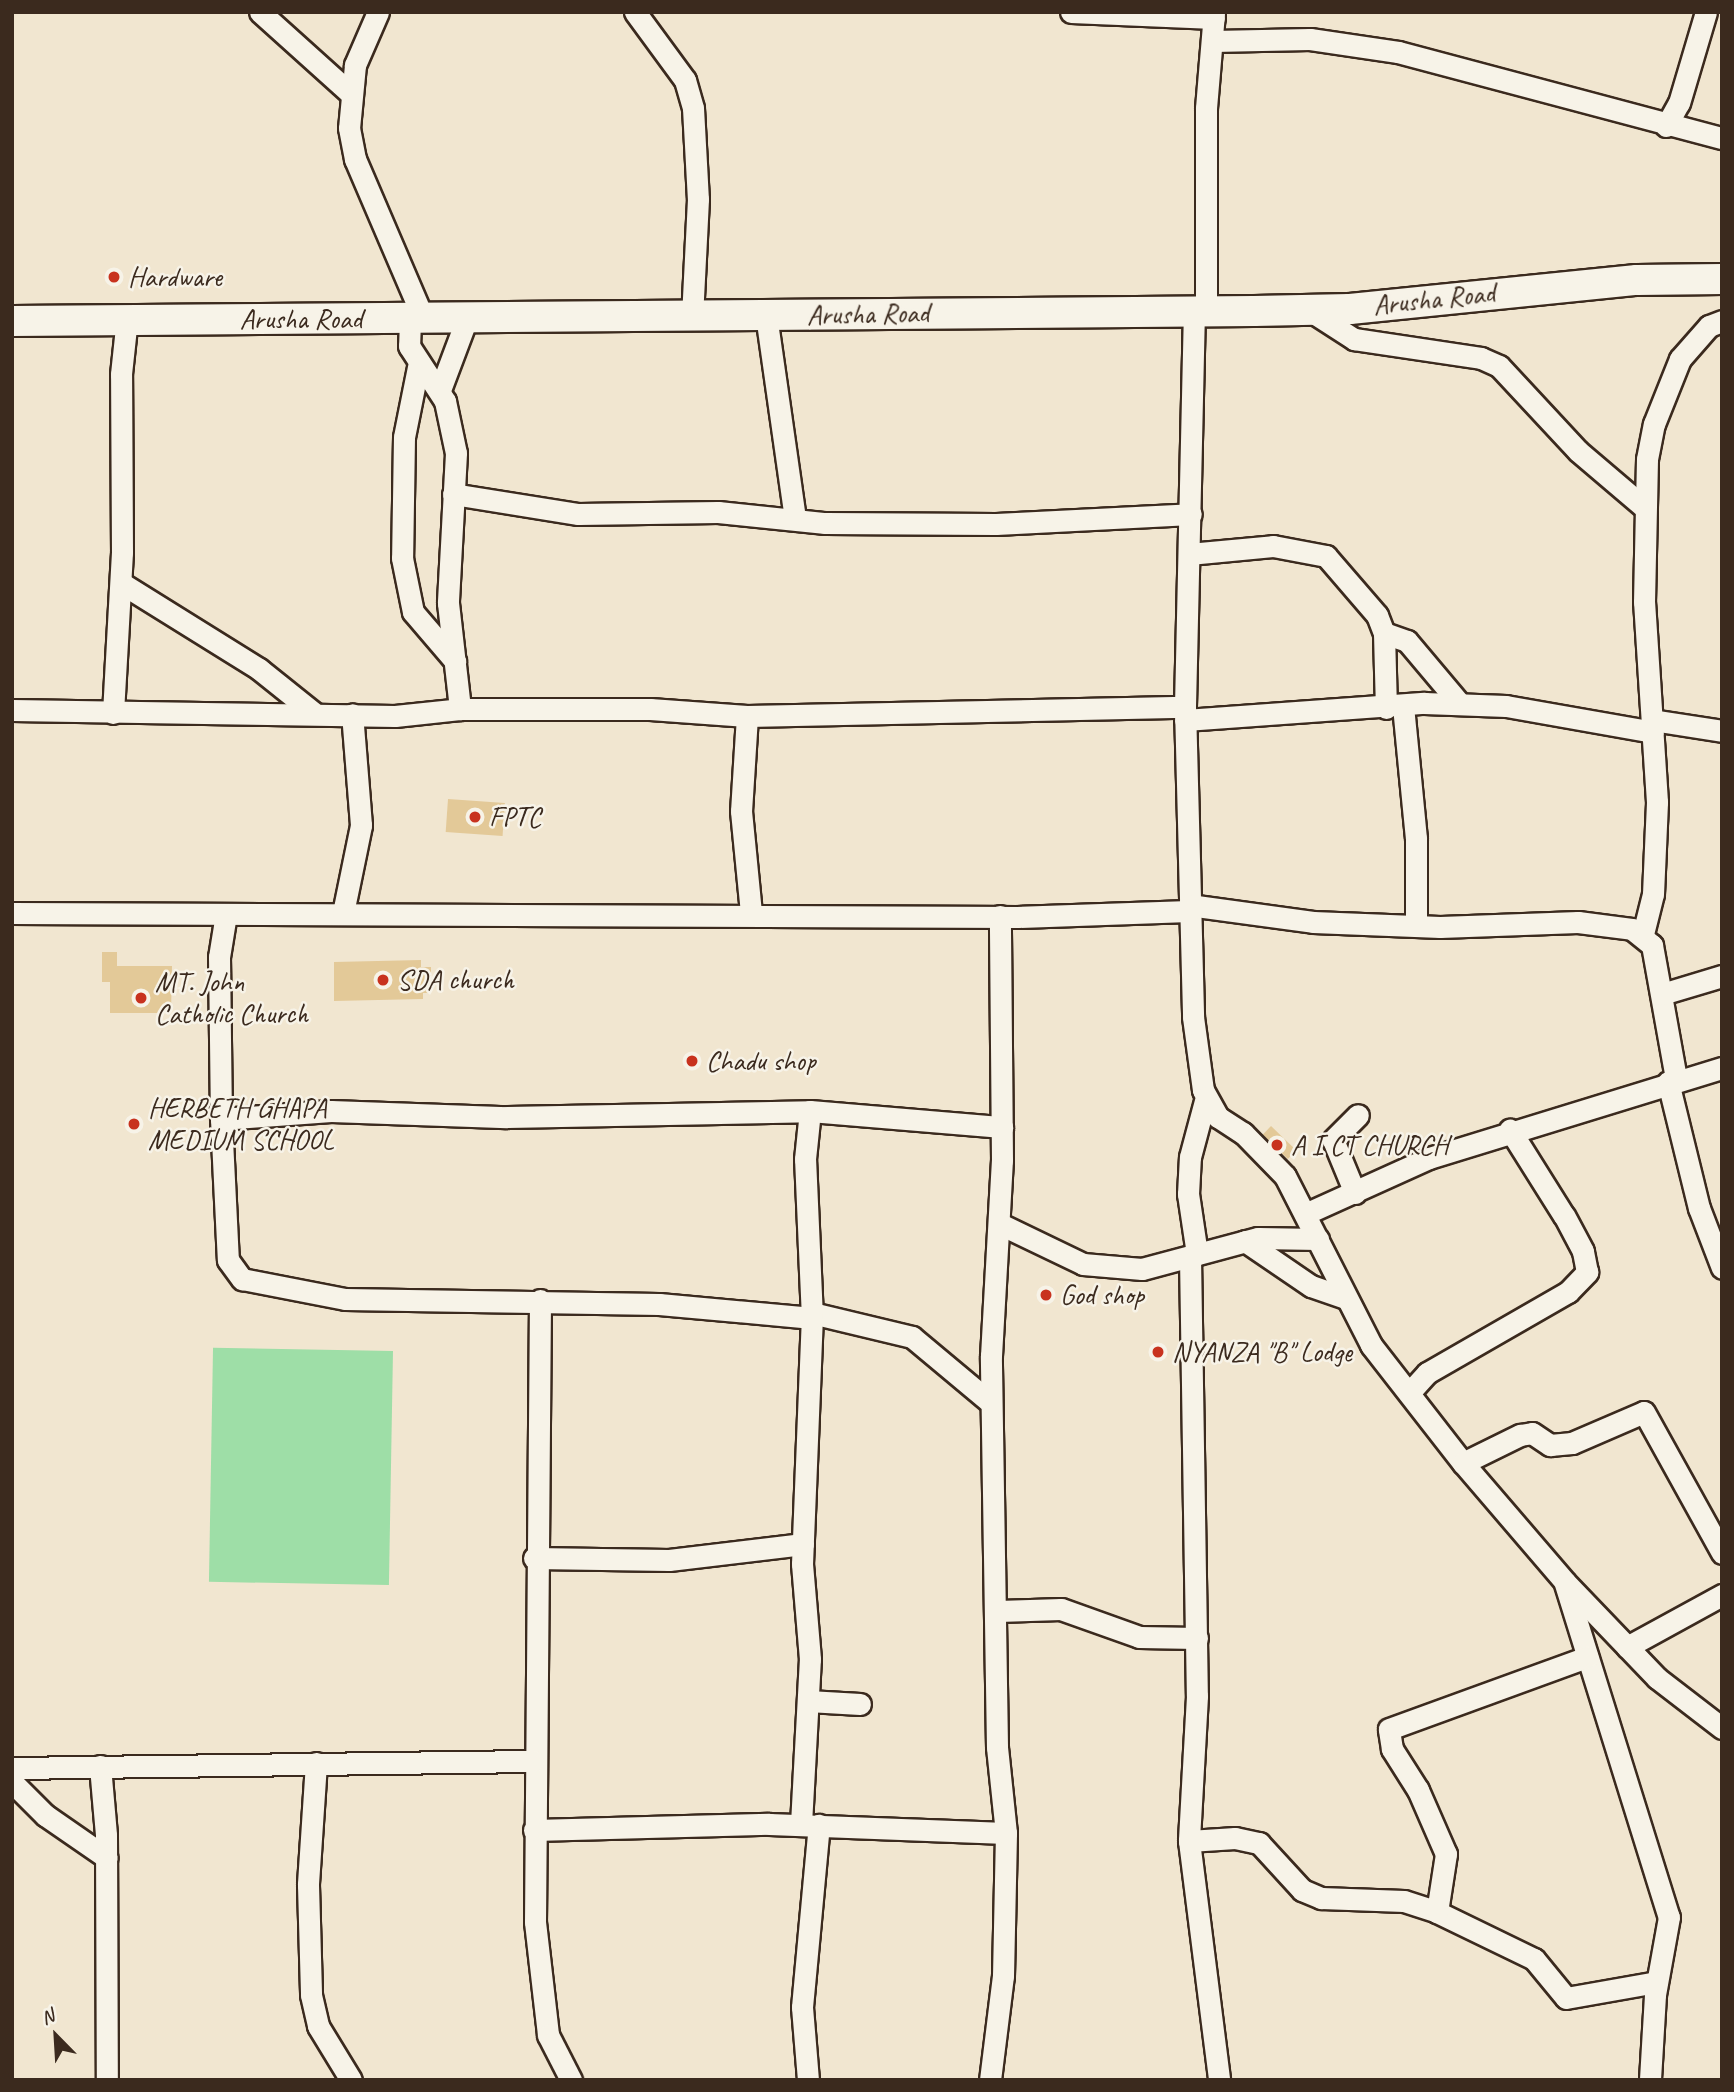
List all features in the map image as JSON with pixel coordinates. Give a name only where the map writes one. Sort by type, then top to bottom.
[{"type":"main road","name":"Arusha Road","points":[[12,321],[127,318],[466,321],[1307,309],[1637,281],[1722,279]]},
{"type":"street","points":[[260,12],[349,92]]},
{"type":"street","points":[[378,12],[349,92],[355,159],[417,320],[410,346],[418,367],[440,390],[456,453],[448,549],[460,709]]},
{"type":"street","points":[[635,12],[680,72],[693,108],[698,199],[692,317]]},
{"type":"street","points":[[1071,12],[1214,15],[1206,108],[1185,713],[1193,1017],[1206,1097],[1218,1117],[1243,1133],[1285,1176],[1345,1298],[1409,1393],[1463,1462],[1565,1582],[1627,1647],[1691,1709],[1722,1728]]},
{"type":"street","points":[[1666,126],[1679,103],[1706,12]]},
{"type":"street","points":[[1213,41],[1310,39],[1398,52],[1666,126],[1722,138]]},
{"type":"street","points":[[1307,309],[1354,339],[1481,358],[1499,366],[1578,452],[1644,508]]},
{"type":"street","points":[[766,315],[795,518]]},
{"type":"street","points":[[113,713],[121,583],[120,401],[127,318]]},
{"type":"street","points":[[440,390],[466,321]]},
{"type":"street","points":[[1643,934],[1656,862],[1653,726],[1645,646],[1644,508],[1654,424],[1680,359],[1709,326],[1722,321]]},
{"type":"street","points":[[418,367],[404,437],[402,558],[413,612],[455,661]]},
{"type":"street","points":[[453,494],[578,514],[718,512],[795,518],[996,524],[1191,514]]},
{"type":"street","points":[[1189,554],[1273,546],[1325,556],[1377,615],[1384,633],[1416,838],[1416,925]]},
{"type":"street","points":[[121,583],[259,669],[314,713]]},
{"type":"street","points":[[1384,633],[1407,641],[1460,704]]},
{"type":"street","points":[[12,710],[352,714],[460,709],[650,709],[747,716],[1185,713],[1460,704],[1506,706],[1653,726],[1722,731]]},
{"type":"street","points":[[343,913],[362,814],[352,714]]},
{"type":"street","points":[[747,716],[741,811],[751,914]]},
{"type":"street","points":[[12,913],[1000,916],[1189,908],[1313,922],[1416,925],[1578,922],[1643,934],[1652,945],[1662,994],[1672,1081],[1699,1208],[1722,1268]]},
{"type":"street","points":[[226,914],[218,969],[221,1119],[228,1260],[242,1279],[345,1299],[540,1300],[659,1304],[812,1316],[912,1337],[991,1404]]},
{"type":"street","points":[[990,2080],[1003,1976],[1006,1833],[998,1747],[998,1611],[991,1404],[1002,1127],[1000,916]]},
{"type":"street","points":[[1662,994],[1722,976]]},
{"type":"street","points":[[1305,1214],[1429,1158],[1510,1130],[1722,1068]]},
{"type":"street","points":[[1206,1097],[1190,1157],[1188,1194],[1194,1255],[1197,1638],[1189,1841],[1219,2070],[1207,2080]]},
{"type":"street","points":[[221,1119],[331,1111],[507,1117],[810,1111],[1002,1127]]},
{"type":"street","points":[[808,2080],[802,2007],[810,1825],[803,1544],[812,1316],[805,1158],[810,1111]]},
{"type":"street","points":[[1355,1193],[1333,1140],[1358,1115]]},
{"type":"street","points":[[1409,1393],[1427,1373],[1569,1292],[1587,1272],[1583,1251],[1510,1130]]},
{"type":"street","points":[[1000,1224],[1083,1264],[1159,1268],[1244,1241],[1318,1239]]},
{"type":"street","points":[[1244,1241],[1311,1286],[1345,1298]]},
{"type":"street","points":[[540,1300],[534,1558],[534,1830],[542,2001],[548,2035],[571,2080]]},
{"type":"street","points":[[1463,1462],[1532,1433],[1550,1445],[1572,1443],[1644,1412],[1722,1553]]},
{"type":"street","points":[[534,1558],[669,1560],[803,1544]]},
{"type":"street","points":[[1565,1582],[1663,1891],[1668,1917],[1657,1982],[1650,2080]]},
{"type":"street","points":[[1627,1647],[1722,1595]]},
{"type":"street","points":[[998,1611],[1061,1609],[1139,1637],[1197,1638]]},
{"type":"street","points":[[1437,1912],[1446,1854],[1418,1790],[1392,1749],[1389,1728],[1587,1657]]},
{"type":"street","points":[[808,1702],[860,1704]]},
{"type":"street","points":[[12,1768],[533,1761]]},
{"type":"street","points":[[316,1763],[308,1885],[311,1995],[318,2026],[351,2080]]},
{"type":"street","points":[[100,1766],[107,1858],[107,2080]]},
{"type":"street","points":[[12,1782],[45,1815],[107,1858]]},
{"type":"street","points":[[534,1830],[810,1825],[921,1834],[1006,1833]]},
{"type":"street","points":[[1189,1841],[1235,1838],[1259,1843],[1303,1891],[1321,1898],[1404,1901],[1437,1912],[1534,1959],[1566,1998],[1657,1982]]},
{"type":"green space","points":[[213,1348],[393,1351],[389,1585],[209,1582]]},
{"type":"building","name":"FPTC","points":[[448,799],[505,803],[503,836],[446,832]]},
{"type":"building","name":"MT. John Catholic Church","points":[[102,952],[117,952],[117,966],[172,966],[171,1013],[110,1013],[110,982],[102,982]]},
{"type":"building","name":"SDA church","points":[[421,960],[421,967],[431,967],[431,993],[423,993],[423,999],[334,1001],[334,962]]},
{"type":"building","name":"A I CT CHURCH","points":[[1271,1126],[1296,1150],[1288,1159],[1263,1135]]},
{"type":"place","name":"Hardware","points":[[114,277]]},
{"type":"place","name":"FPTC","points":[[475,817]]},
{"type":"place","name":"SDA church","points":[[383,980]]},
{"type":"place","name":"MT. John Catholic Church","points":[[141,998]]},
{"type":"place","name":"Chadu shop","points":[[692,1061]]},
{"type":"place","name":"HERBETH GHAPA MEDIUM SCHOOL","points":[[134,1124]]},
{"type":"place","name":"A I CT CHURCH","points":[[1277,1145]]},
{"type":"place","name":"God shop","points":[[1046,1295]]},
{"type":"place","name":"NYANZA \"B\" Lodge","points":[[1158,1352]]}]
